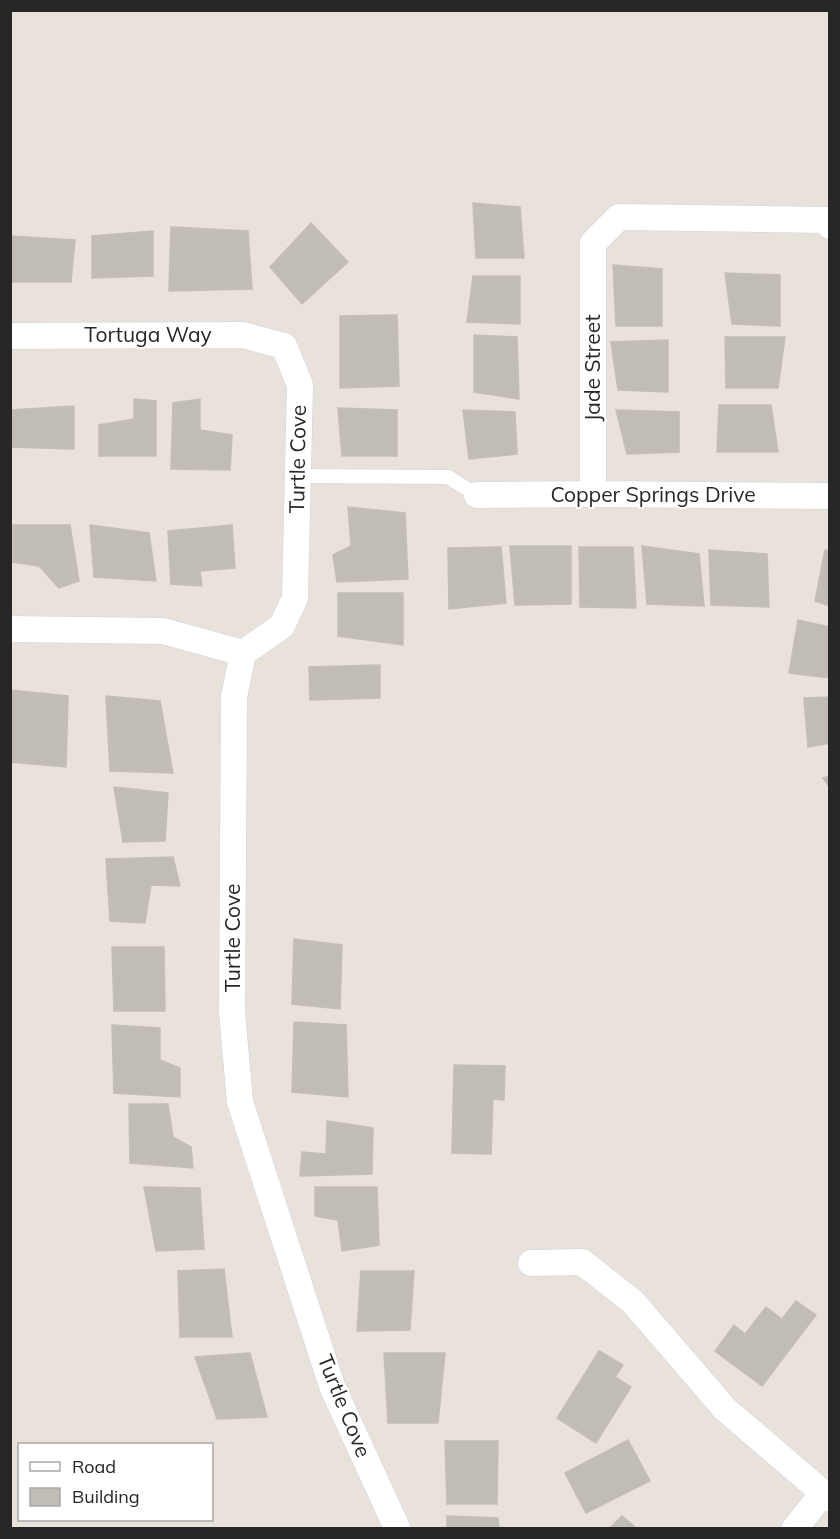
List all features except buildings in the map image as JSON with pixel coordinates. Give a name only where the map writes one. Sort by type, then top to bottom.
[{"type":"street","name":"Jade Street","points":[[593,494],[593,243],[619,217],[825,220],[830,226]]},
{"type":"street","name":"Tortuga Way","points":[[10,336],[243,335],[284,346]]},
{"type":"street","name":"Turtle Cove","points":[[284,346],[300,385],[295,598],[282,626],[243,653],[234,697],[232,1012],[240,1102],[332,1386],[397,1528]]},
{"type":"street","name":"Copper Springs Drive","points":[[477,495],[830,496]]},
{"type":"street","points":[[10,629],[163,631],[243,653]]},
{"type":"street","points":[[531,1263],[582,1262],[633,1302],[725,1409],[826,1496],[795,1528]]},
{"type":"lane","points":[[298,476],[448,477],[477,495]]}]
